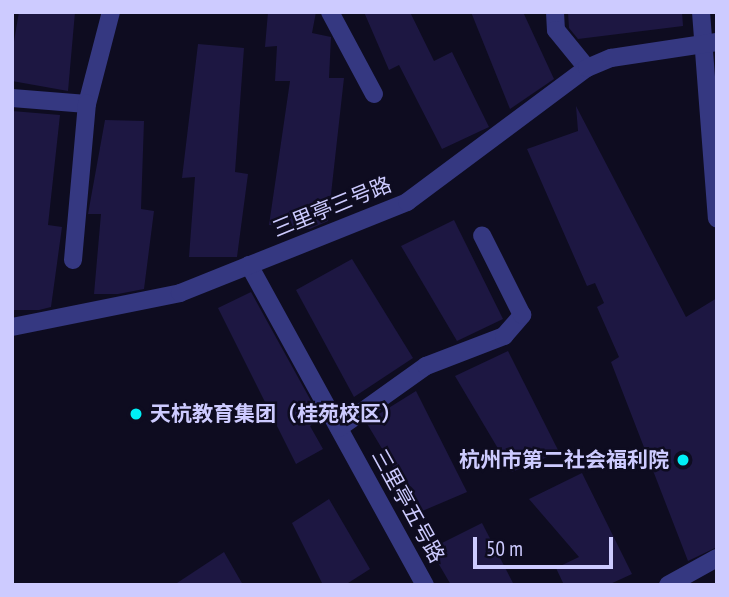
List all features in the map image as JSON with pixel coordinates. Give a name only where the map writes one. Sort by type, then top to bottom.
[{"type":"street","points":[[73,260],[87,104],[111,12]]},
{"type":"street","points":[[330,12],[374,94]]},
{"type":"street","points":[[555,12],[556,30],[587,68]]},
{"type":"street","points":[[701,12],[710,42],[717,218]]},
{"type":"street","name":"三里亭三号路","points":[[12,327],[180,293],[407,202],[587,68],[611,58],[710,42]]},
{"type":"street","points":[[12,98],[87,104]]},
{"type":"street","points":[[339,428],[426,366],[504,336],[522,315],[482,235]]},
{"type":"street","name":"三里亭五号路","points":[[249,265],[425,585]]},
{"type":"street","points":[[668,585],[717,558]]},
{"type":"building","points":[[19,12],[75,12],[68,91],[12,81],[12,53]]},
{"type":"building","points":[[268,12],[316,12],[312,33],[331,37],[329,78],[344,78],[328,221],[310,229],[269,225],[290,81],[275,81],[277,46],[265,47]]},
{"type":"building","points":[[364,12],[410,12],[434,61],[452,52],[489,127],[442,149],[399,65],[389,70]]},
{"type":"building","points":[[471,12],[523,12],[554,79],[510,109]]},
{"type":"building","points":[[568,12],[682,12],[683,26],[578,39],[569,28]]},
{"type":"building","points":[[198,44],[244,48],[235,172],[248,174],[237,257],[189,257],[195,177],[182,178]]},
{"type":"building","points":[[576,106],[686,317],[717,298],[717,547],[688,561],[611,362],[619,357],[597,307],[604,303],[595,283],[587,286],[527,149],[578,131]]},
{"type":"building","points":[[12,111],[60,115],[48,225],[62,227],[51,307],[39,310],[12,310]]},
{"type":"building","points":[[105,120],[144,121],[141,209],[154,211],[144,289],[118,294],[94,294],[101,214],[88,214]]},
{"type":"building","points":[[454,220],[503,319],[457,341],[401,246]]},
{"type":"building","points":[[352,259],[413,358],[354,397],[296,290]]},
{"type":"building","points":[[251,292],[321,419],[310,426],[323,449],[296,464],[218,308]]},
{"type":"building","points":[[508,351],[559,452],[512,472],[455,376]]},
{"type":"building","points":[[416,391],[467,492],[420,512],[366,422]]},
{"type":"building","points":[[582,473],[632,574],[608,585],[564,585],[556,568],[579,557],[529,499]]},
{"type":"building","points":[[329,499],[370,569],[345,585],[323,585],[292,523]]},
{"type":"building","points":[[482,523],[514,585],[451,585],[430,549]]},
{"type":"building","points":[[224,552],[243,585],[174,585]]},
{"type":"place","name":"天杭教育集团（桂苑校区）","points":[[136,414]]},
{"type":"place","name":"杭州市第二社会福利院","points":[[683,460]]}]
